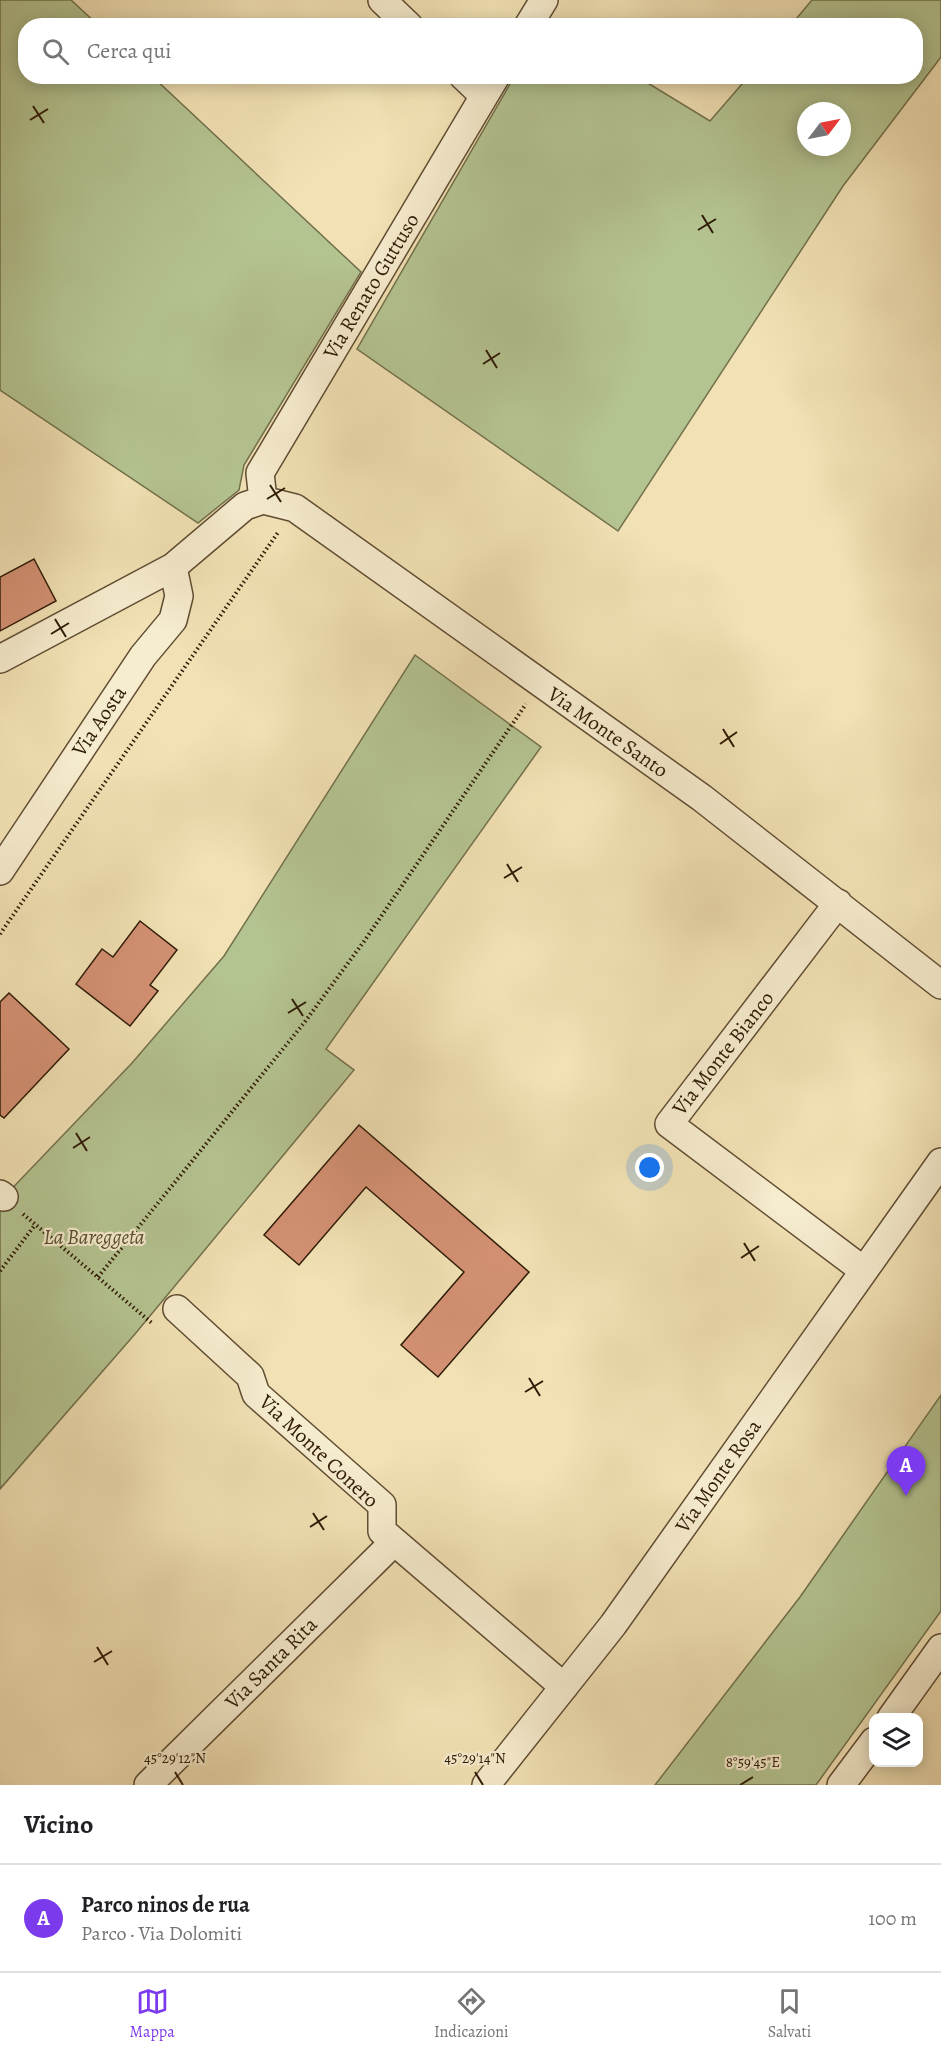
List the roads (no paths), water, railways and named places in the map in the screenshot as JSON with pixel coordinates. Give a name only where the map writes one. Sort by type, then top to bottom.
[{"type":"street","points":[[382,0],[401,18]]},
{"type":"street","points":[[533,18],[544,0]]},
{"type":"street","name":"Via Renato Guttuso","points":[[262,500],[260,473],[490,86]]},
{"type":"street","points":[[0,659],[173,567],[245,506],[262,500]]},
{"type":"street","name":"Via Monte Santo","points":[[262,500],[295,508],[702,798],[941,985]]},
{"type":"street","name":"Via Aosta","points":[[0,871],[143,656],[173,620],[179,596],[173,567]]},
{"type":"street","name":"Via Monte Bianco","points":[[838,903],[669,1124],[863,1270]]},
{"type":"street","name":"Via Monte Rosa","points":[[486,1785],[613,1625],[863,1270],[940,1165]]},
{"type":"street","name":"Via Monte Conero","points":[[177,1309],[250,1376],[256,1394],[382,1504],[382,1531],[564,1687]]},
{"type":"street","name":"Via Santa Rita","points":[[148,1785],[394,1542]]},
{"type":"street","points":[[895,1713],[941,1648]]},
{"type":"street","points":[[842,1785],[869,1747]]},
{"type":"place","name":"Parco ninos de rua","points":[[906,1496]]},
{"type":"park label","name":"La Bareggeta","points":[[94,1237]]}]
